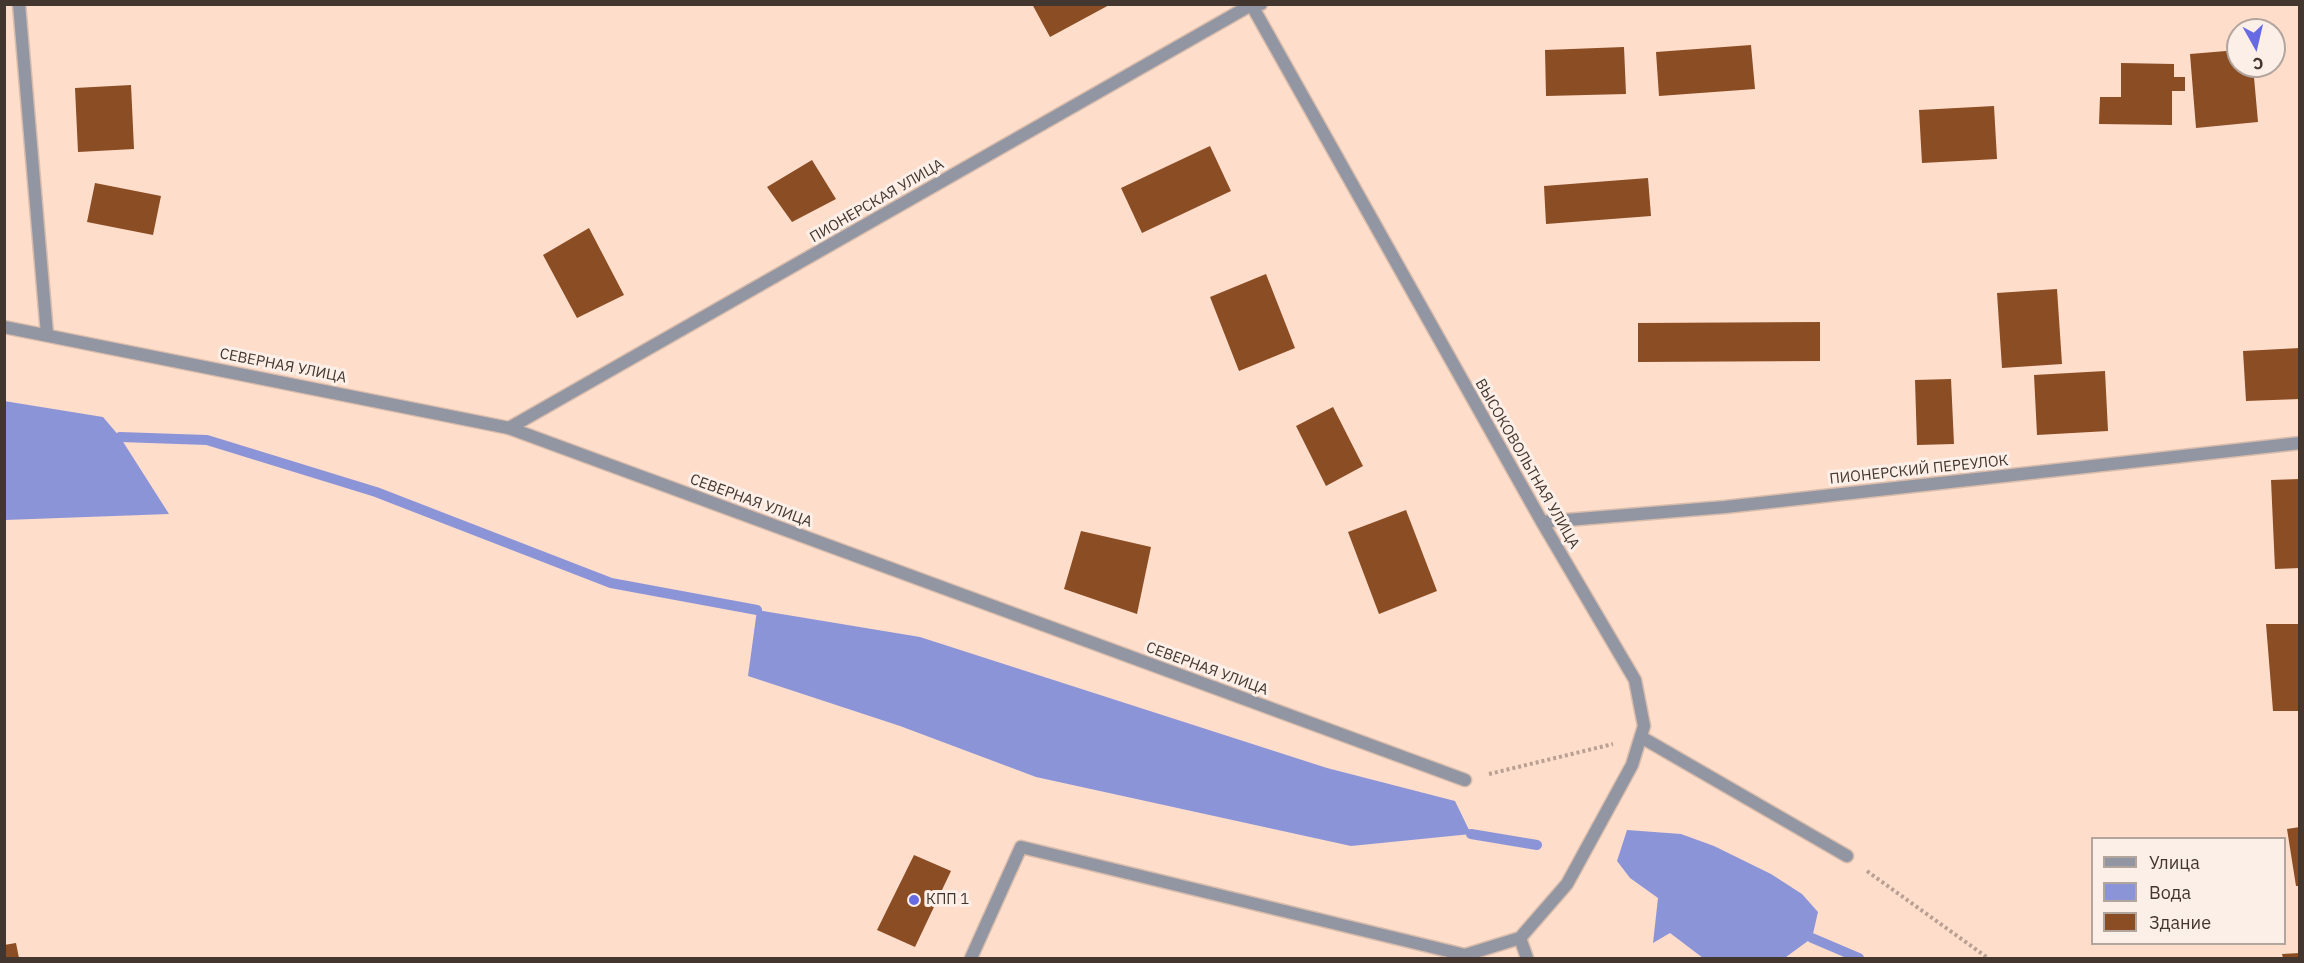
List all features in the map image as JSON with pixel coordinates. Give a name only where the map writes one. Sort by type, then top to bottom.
[{"type":"street","points":[[19,4],[47,334]]},
{"type":"street","name":"ПИОНЕРСКАЯ УЛИЦА","points":[[508,428],[1251,5],[1261,4]]},
{"type":"street","name":"ВЫСОКОВОЛЬТНАЯ УЛИЦА","points":[[1251,5],[1542,522],[1635,680],[1644,726],[1632,765],[1567,884],[1520,938]]},
{"type":"street","name":"СЕВЕРНАЯ УЛИЦА","points":[[4,327],[508,428],[1465,780]]},
{"type":"street","name":"ПИОНЕРСКИЙ ПЕРЕУЛОК","points":[[1542,522],[1725,507],[2300,442]]},
{"type":"street","points":[[1641,736],[1847,856]]},
{"type":"street","points":[[971,958],[1021,847],[1465,955],[1520,938],[1527,958]]},
{"type":"path","points":[[1465,780],[1608,745]]},
{"type":"path","points":[[1847,856],[1988,958]]},
{"type":"water","points":[[4,401],[103,417],[120,437],[169,514],[5,520]]},
{"type":"water","points":[[757,610],[920,637],[1327,768],[1455,801],[1471,834],[1351,846],[1036,777],[900,726],[748,676]]},
{"type":"water","points":[[1627,830],[1681,834],[1714,846],[1771,874],[1802,894],[1818,912],[1812,938],[1786,957],[1703,958],[1670,933],[1653,943],[1658,898],[1630,878],[1617,861]]},
{"type":"building","points":[[1032,4],[1111,4],[1050,37]]},
{"type":"building","points":[[1751,45],[1755,89],[1659,96],[1656,52]]},
{"type":"building","points":[[1624,47],[1626,94],[1546,96],[1545,50]]},
{"type":"building","points":[[2226,51],[2226,78],[2254,78],[2258,122],[2196,128],[2190,54]]},
{"type":"building","points":[[2121,63],[2174,64],[2174,77],[2185,77],[2185,91],[2172,91],[2172,125],[2099,124],[2100,97],[2121,97]]},
{"type":"building","points":[[131,85],[134,149],[78,152],[75,88]]},
{"type":"building","points":[[1994,106],[1997,159],[1922,163],[1919,110]]},
{"type":"building","points":[[1210,146],[1231,191],[1142,233],[1121,188]]},
{"type":"building","points":[[812,160],[836,199],[792,222],[767,187]]},
{"type":"building","points":[[1648,178],[1651,216],[1546,224],[1544,186]]},
{"type":"building","points":[[95,183],[161,196],[153,235],[87,222]]},
{"type":"building","points":[[589,228],[624,295],[577,318],[543,255]]},
{"type":"building","points":[[1266,274],[1295,348],[1239,371],[1210,297]]},
{"type":"building","points":[[2057,289],[2062,364],[2002,368],[1997,293]]},
{"type":"building","points":[[1820,322],[1820,361],[1638,362],[1638,323]]},
{"type":"building","points":[[2300,348],[2300,399],[2246,401],[2243,351]]},
{"type":"building","points":[[2105,371],[2108,431],[2037,435],[2034,375]]},
{"type":"building","points":[[1951,379],[1954,444],[1917,445],[1915,380]]},
{"type":"building","points":[[1333,407],[1363,466],[1326,486],[1296,426]]},
{"type":"building","points":[[2300,479],[2300,568],[2275,569],[2271,480]]},
{"type":"building","points":[[1406,510],[1437,591],[1379,614],[1348,532]]},
{"type":"building","points":[[1081,531],[1151,547],[1137,614],[1064,589]]},
{"type":"building","points":[[2266,624],[2300,624],[2300,711],[2273,711]]},
{"type":"building","points":[[2300,827],[2300,886],[2296,886],[2287,829]]},
{"type":"building","name":"КПП 1","points":[[914,855],[951,871],[915,947],[877,930]]},
{"type":"building","points":[[16,943],[19,958],[4,958],[4,945]]},
{"type":"building","points":[[2300,953],[2300,958],[2283,958],[2282,954]]},
{"type":"waterway","points":[[120,437],[207,440],[376,492],[611,583],[757,610]]},
{"type":"waterway","points":[[1471,834],[1537,845]]},
{"type":"waterway","points":[[1812,938],[1859,958]]},
{"type":"place","name":"КПП 1","points":[[914,900]]}]
